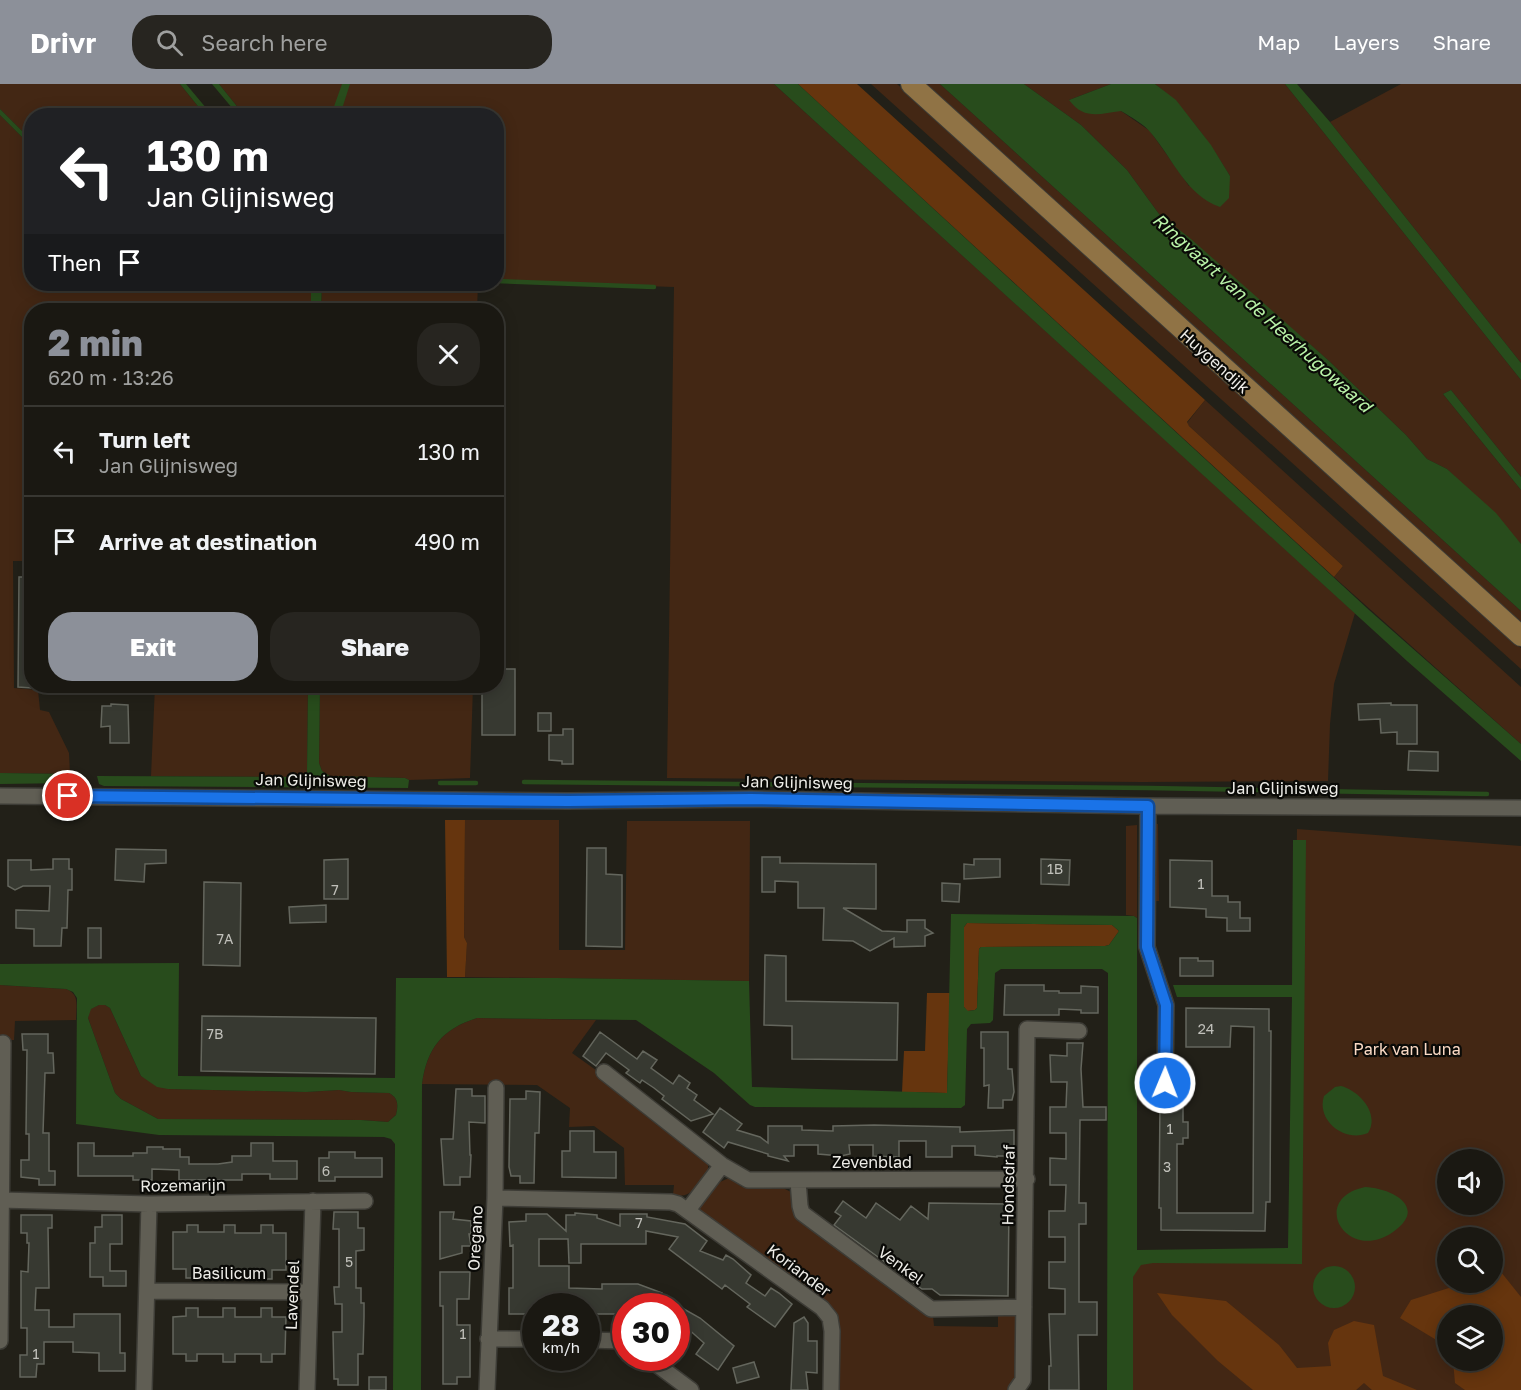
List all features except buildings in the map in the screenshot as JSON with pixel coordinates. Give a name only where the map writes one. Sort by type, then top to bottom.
[{"type":"main road","name":"Huygendijk","points":[[911,84],[1521,636]]},
{"type":"street","name":"Jan Glijnisweg","points":[[0,796],[556,801],[751,799],[1148,806],[1521,808]]},
{"type":"street","points":[[1148,806],[1147,947],[1166,1005],[1165,1083],[1171,1091],[1184,1093]]},
{"type":"street","name":"Hondsdraf","points":[[1016,1390],[1023,1380],[1027,1029],[1079,1031]]},
{"type":"street","points":[[0,1341],[3,1043]]},
{"type":"street","name":"Zevenblad","points":[[604,1072],[722,1165],[748,1180],[1027,1179]]},
{"type":"street","name":"Oregano","points":[[487,1390],[495,1198],[496,1088]]},
{"type":"street","points":[[688,1210],[722,1165]]},
{"type":"street","name":"Venkel","points":[[798,1180],[802,1214],[931,1309],[1024,1307]]},
{"type":"street","name":"Koriander","points":[[495,1198],[670,1202],[688,1210],[822,1308],[830,1318],[832,1331],[831,1390]]},
{"type":"street","name":"Rozemarijn","points":[[1,1200],[149,1204],[365,1201]]},
{"type":"street","name":"Lavendel","points":[[307,1390],[313,1201]]},
{"type":"street","points":[[144,1390],[149,1204]]},
{"type":"street","name":"Basilicum","points":[[147,1291],[310,1292]]},
{"type":"street","points":[[488,1339],[522,1339]]},
{"type":"street","points":[[665,1371],[691,1390]]},
{"type":"green space","points":[[0,84],[180,84],[199,108],[24,108],[24,133],[0,109]]},
{"type":"green space","points":[[219,84],[344,84],[336,108],[238,108]]},
{"type":"green space","points":[[348,84],[774,84],[1355,613],[1334,684],[1328,781],[1142,782],[667,778],[674,287],[504,281],[504,108],[340,108]]},
{"type":"green space","points":[[871,84],[897,84],[1521,648],[1521,669]]},
{"type":"green space","points":[[920,84],[940,84],[1521,611],[1521,629]]},
{"type":"green space","points":[[1024,84],[1111,84],[1069,100],[1121,111],[1150,131],[1189,186],[1230,176],[1187,115],[1155,84],[1285,84],[1521,380],[1521,477],[1451,390],[1443,394],[1521,490],[1521,544],[1447,469],[1427,459],[1406,435],[1328,360],[1159,214],[1127,170],[1081,125]]},
{"type":"green space","points":[[1401,84],[1521,84],[1521,363],[1330,122]]},
{"type":"green space","points":[[0,115],[24,139],[24,291],[311,291],[311,303],[24,303],[24,561],[13,561],[14,688],[24,689],[24,693],[38,693],[40,710],[49,712],[69,753],[70,774],[0,773]]},
{"type":"green space","points":[[322,291],[478,291],[477,303],[321,303]]},
{"type":"green space","points":[[1205,400],[1521,687],[1521,744],[1334,577],[1343,566],[1189,426],[1187,423]]},
{"type":"green space","points":[[155,693],[308,693],[307,772],[303,777],[151,776]]},
{"type":"green space","points":[[320,693],[473,693],[470,778],[409,780],[330,776],[322,771],[319,763]]},
{"type":"green space","points":[[465,820],[559,820],[559,950],[625,950],[627,821],[750,821],[749,981],[465,977],[467,943],[464,937]]},
{"type":"green space","points":[[1153,824],[1158,824],[1159,901],[1153,901]]},
{"type":"green space","points":[[1137,825],[1137,918],[1126,915],[1126,826]]},
{"type":"green space","name":"Park van Luna","points":[[1297,829],[1521,846],[1521,1390],[1116,1390],[1118,1255],[1290,1251]]},
{"type":"green space","points":[[0,985],[66,989],[75,997],[76,1020],[15,1021],[14,1040],[0,1040]]},
{"type":"green space","points":[[99,1005],[110,1008],[141,1076],[169,1089],[306,1092],[339,1090],[389,1093],[396,1100],[396,1115],[388,1122],[158,1119],[121,1099],[115,1093],[88,1018],[90,1009]]},
{"type":"green space","points":[[477,1018],[596,1020],[572,1053],[600,1073],[598,1076],[706,1156],[708,1172],[694,1190],[680,1196],[673,1195],[674,1185],[625,1185],[624,1148],[594,1126],[569,1127],[570,1108],[537,1085],[422,1084],[428,1060],[438,1042],[454,1028]]},
{"type":"green space","points":[[729,1178],[742,1187],[779,1186],[793,1193],[793,1212],[797,1220],[933,1316],[934,1326],[998,1327],[998,1316],[1017,1316],[1017,1378],[1008,1390],[838,1390],[838,1318],[828,1304],[696,1208],[713,1185]]},
{"type":"shaded area","points":[[798,84],[857,84],[1205,400],[1187,422],[1189,426],[1343,566],[1334,577]]},
{"type":"shaded area","points":[[445,820],[465,820],[464,937],[467,943],[465,977],[447,977]]},
{"type":"shaded area","points":[[967,923],[1112,925],[1119,931],[1109,945],[1105,946],[981,947],[979,949],[977,1008],[967,1011],[964,1007],[964,927]]},
{"type":"shaded area","points":[[927,993],[950,993],[947,1093],[902,1092],[904,1051],[925,1051]]},
{"type":"shaded area","points":[[1503,1274],[1521,1297],[1521,1390],[1465,1390],[1455,1383],[1454,1371],[1503,1371],[1503,1305],[1437,1305],[1437,1340],[1400,1318],[1411,1300],[1437,1292],[1503,1293]]},
{"type":"shaded area","points":[[1157,1293],[1226,1301],[1279,1345],[1297,1368],[1331,1366],[1328,1343],[1334,1330],[1354,1321],[1374,1325],[1383,1376],[1417,1390],[1372,1390],[1364,1383],[1356,1390],[1253,1390],[1218,1361],[1172,1315]]},
{"type":"water","points":[[180,84],[186,84],[206,108],[199,108]]},
{"type":"water","points":[[212,84],[219,84],[238,108],[232,108]]},
{"type":"water","points":[[342,84],[350,84],[342,108],[333,108]]},
{"type":"water","points":[[774,84],[798,84],[1369,610],[1521,744],[1521,761],[1407,661]]},
{"type":"water","name":"Ringvaart van de Heerhugowaard","points":[[940,84],[1024,84],[1081,125],[1127,170],[1159,214],[1191,239],[1328,360],[1406,435],[1427,459],[1447,469],[1496,513],[1521,544],[1521,611]]},
{"type":"water","points":[[1111,84],[1155,84],[1176,100],[1211,145],[1230,176],[1229,198],[1220,207],[1198,194],[1189,185],[1159,143],[1141,124],[1121,111],[1092,114],[1080,111],[1069,100]]},
{"type":"water","points":[[1285,84],[1297,84],[1330,122],[1521,363],[1521,380]]},
{"type":"water","points":[[0,109],[24,133],[24,139],[0,115]]},
{"type":"water","points":[[311,291],[322,291],[321,303],[311,303]]},
{"type":"water","points":[[1451,390],[1521,477],[1521,490],[1443,394]]},
{"type":"water","points":[[308,693],[320,693],[319,763],[322,771],[330,776],[409,780],[408,788],[104,786],[99,784],[97,776],[303,777],[307,772]]},
{"type":"water","points":[[0,773],[70,774],[72,783],[0,784]]},
{"type":"water","points":[[1293,840],[1306,840],[1302,1264],[1153,1263],[1141,1265],[1133,1277],[1133,1390],[1107,1390],[1108,973],[1102,969],[1001,969],[995,973],[993,1020],[990,1023],[971,1024],[967,1029],[965,1105],[961,1108],[755,1107],[714,1073],[636,1020],[477,1018],[465,1023],[454,1028],[438,1042],[432,1050],[424,1071],[422,1084],[421,1390],[393,1390],[395,1144],[391,1139],[384,1137],[159,1135],[76,1124],[77,998],[73,992],[66,989],[0,985],[0,964],[179,963],[178,1076],[395,1078],[396,978],[749,981],[752,1087],[947,1093],[951,914],[1134,916],[1137,918],[1137,1250],[1288,1248],[1292,997],[1177,997],[1173,985],[1292,985]],"holes":[[[967,923],[1112,925],[1119,931],[1109,945],[1105,946],[981,947],[979,949],[977,1008],[968,1011],[964,1007],[964,927]],[[99,1005],[110,1008],[141,1076],[157,1087],[389,1093],[396,1100],[396,1115],[388,1122],[158,1119],[121,1099],[115,1093],[88,1018],[91,1009]]]},
{"type":"water","points":[[1341,1086],[1355,1093],[1366,1104],[1372,1118],[1368,1133],[1350,1135],[1341,1132],[1328,1121],[1324,1113],[1324,1096],[1335,1087]]},
{"type":"water","points":[[1365,1187],[1395,1195],[1407,1207],[1407,1215],[1403,1223],[1393,1232],[1376,1240],[1361,1240],[1349,1235],[1340,1226],[1337,1215],[1339,1204],[1348,1194]]},
{"type":"water","points":[[1334,1266],[1349,1272],[1355,1287],[1349,1302],[1334,1308],[1319,1302],[1313,1287],[1319,1272]]},
{"type":"waterway","points":[[504,281],[654,287]]},
{"type":"waterway","points":[[524,782],[1487,794]]},
{"type":"waterway","points":[[440,783],[476,783]]},
{"type":"route","points":[[68,796],[568,801],[751,799],[1148,806],[1147,947],[1166,1005],[1165,1083]]}]
